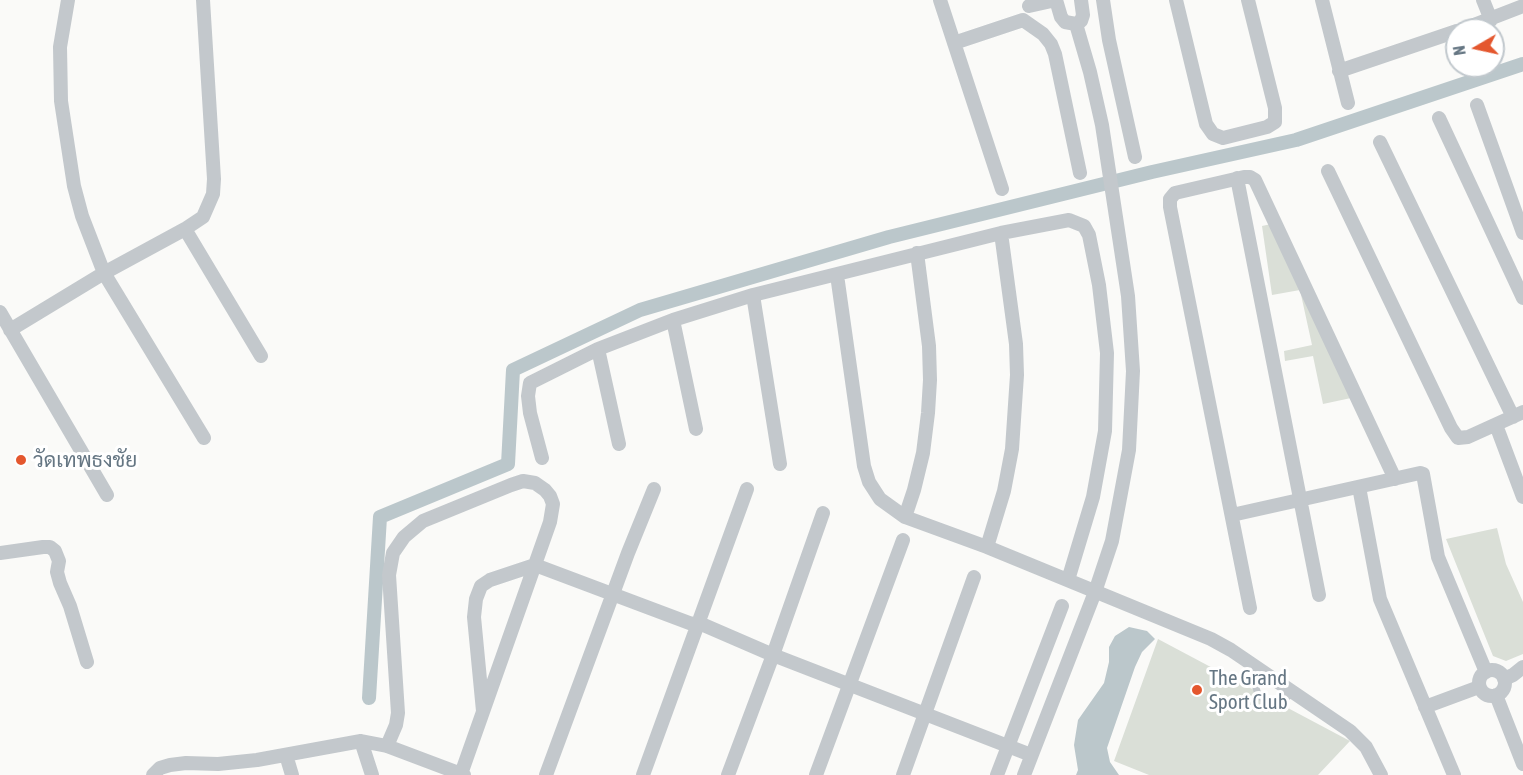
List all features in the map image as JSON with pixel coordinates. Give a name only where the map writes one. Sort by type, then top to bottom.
[{"type":"street","points":[[68,0],[62,30],[60,76],[65,137],[82,216],[104,273],[204,438]]},
{"type":"street","points":[[10,330],[104,273],[185,230],[203,217],[209,206],[213,187],[203,0]]},
{"type":"street","points":[[940,0],[1002,189]]},
{"type":"street","points":[[1080,173],[1055,54],[1051,44],[1030,23],[1030,3],[1056,0],[1061,17],[1065,22],[1076,24],[1081,21],[1082,3],[1103,0],[1109,40],[1135,157]]},
{"type":"street","points":[[1176,0],[1206,124],[1213,134],[1223,138],[1267,127],[1275,122],[1275,108],[1248,0]]},
{"type":"street","points":[[1323,0],[1348,103]]},
{"type":"street","points":[[1483,0],[1490,18]]},
{"type":"street","points":[[1496,18],[1523,6]]},
{"type":"street","points":[[954,43],[1061,17]]},
{"type":"street","points":[[1024,775],[1095,592],[1112,541],[1130,440],[1133,371],[1128,296],[1102,124],[1076,24]]},
{"type":"street","points":[[1339,71],[1445,35]]},
{"type":"street","points":[[1477,105],[1523,233]]},
{"type":"street","points":[[1439,118],[1523,298]]},
{"type":"street","points":[[1328,171],[1451,428],[1458,438],[1468,437],[1518,415],[1380,142]]},
{"type":"street","points":[[1250,608],[1169,202],[1172,195],[1180,191],[1237,178],[1250,177],[1258,184],[1395,478]]},
{"type":"street","points":[[1237,178],[1319,595]]},
{"type":"street","points":[[542,458],[530,413],[528,396],[530,383],[598,349],[673,320],[753,295],[916,253],[1069,220],[1084,226],[1089,235],[1107,352],[1105,431],[1093,497],[1068,580]]},
{"type":"street","points":[[185,230],[261,356]]},
{"type":"street","points":[[987,547],[1004,491],[1012,449],[1017,375],[1016,344],[1001,233]]},
{"type":"street","points":[[905,517],[923,453],[930,380],[929,346],[916,253]]},
{"type":"street","points":[[837,274],[864,466],[869,482],[880,499],[905,517],[987,547],[1211,639],[1350,731],[1366,747],[1381,775]]},
{"type":"street","points":[[753,295],[780,464]]},
{"type":"street","points":[[0,312],[107,495]]},
{"type":"street","points":[[673,320],[696,429]]},
{"type":"street","points":[[598,349],[619,444]]},
{"type":"street","points":[[1496,424],[1523,496]]},
{"type":"street","points":[[1232,515],[1420,473],[1425,477],[1438,557],[1486,672]]},
{"type":"street","points":[[153,775],[154,772],[170,765],[186,763],[220,769],[361,741],[387,746],[462,774],[550,522],[553,504],[545,490],[535,483],[523,482],[511,485],[423,521],[404,537],[393,553],[389,575],[398,713],[396,725],[387,746]]},
{"type":"street","points":[[1359,487],[1380,599],[1454,775]]},
{"type":"street","points":[[546,775],[654,489]]},
{"type":"street","points":[[643,775],[747,489]]},
{"type":"street","points":[[728,775],[823,513]]},
{"type":"street","points":[[816,775],[903,540]]},
{"type":"street","points":[[0,553],[43,547],[50,547],[55,551],[59,561],[57,572],[60,583],[70,606],[87,662]]},
{"type":"street","points":[[483,711],[474,617],[476,599],[481,586],[490,579],[535,565],[692,624],[699,623],[773,655],[1031,755]]},
{"type":"street","points":[[903,775],[974,577]]},
{"type":"street","points":[[997,775],[1062,606]]},
{"type":"street","points":[[1486,672],[1516,674],[1496,695],[1487,696],[1479,687],[1480,678],[1486,672]]},
{"type":"street","points":[[1425,707],[1479,687]]},
{"type":"street","points":[[1496,695],[1523,764]]},
{"type":"street","points":[[361,741],[372,775]]},
{"type":"street","points":[[286,755],[292,775]]},
{"type":"lane","points":[[1255,666],[1254,682],[1258,694],[1264,700],[1280,701],[1294,693]]},
{"type":"shaded area","points":[[1271,224],[1351,398],[1323,404],[1313,356],[1285,361],[1284,351],[1312,345],[1300,290],[1272,295],[1262,226]]},
{"type":"shaded area","points":[[1497,528],[1506,564],[1523,602],[1523,654],[1506,661],[1493,656],[1446,539]]},
{"type":"shaded area","points":[[1129,627],[1147,631],[1155,639],[1142,652],[1135,667],[1107,748],[1110,762],[1119,775],[1076,775],[1078,770],[1074,745],[1078,720],[1104,683],[1109,662],[1109,647],[1115,636]]},
{"type":"shaded area","name":"The Grand Sport Club","points":[[1158,639],[1350,741],[1318,775],[1149,775],[1114,761]]},
{"type":"waterway","points":[[369,698],[380,517],[508,464],[513,370],[640,310],[889,237],[1152,172],[1296,140],[1523,64]]},
{"type":"place","name":"วัดเทพธงชัย","points":[[21,460]]},
{"type":"place","name":"The Grand Sport Club","points":[[1197,690]]}]
